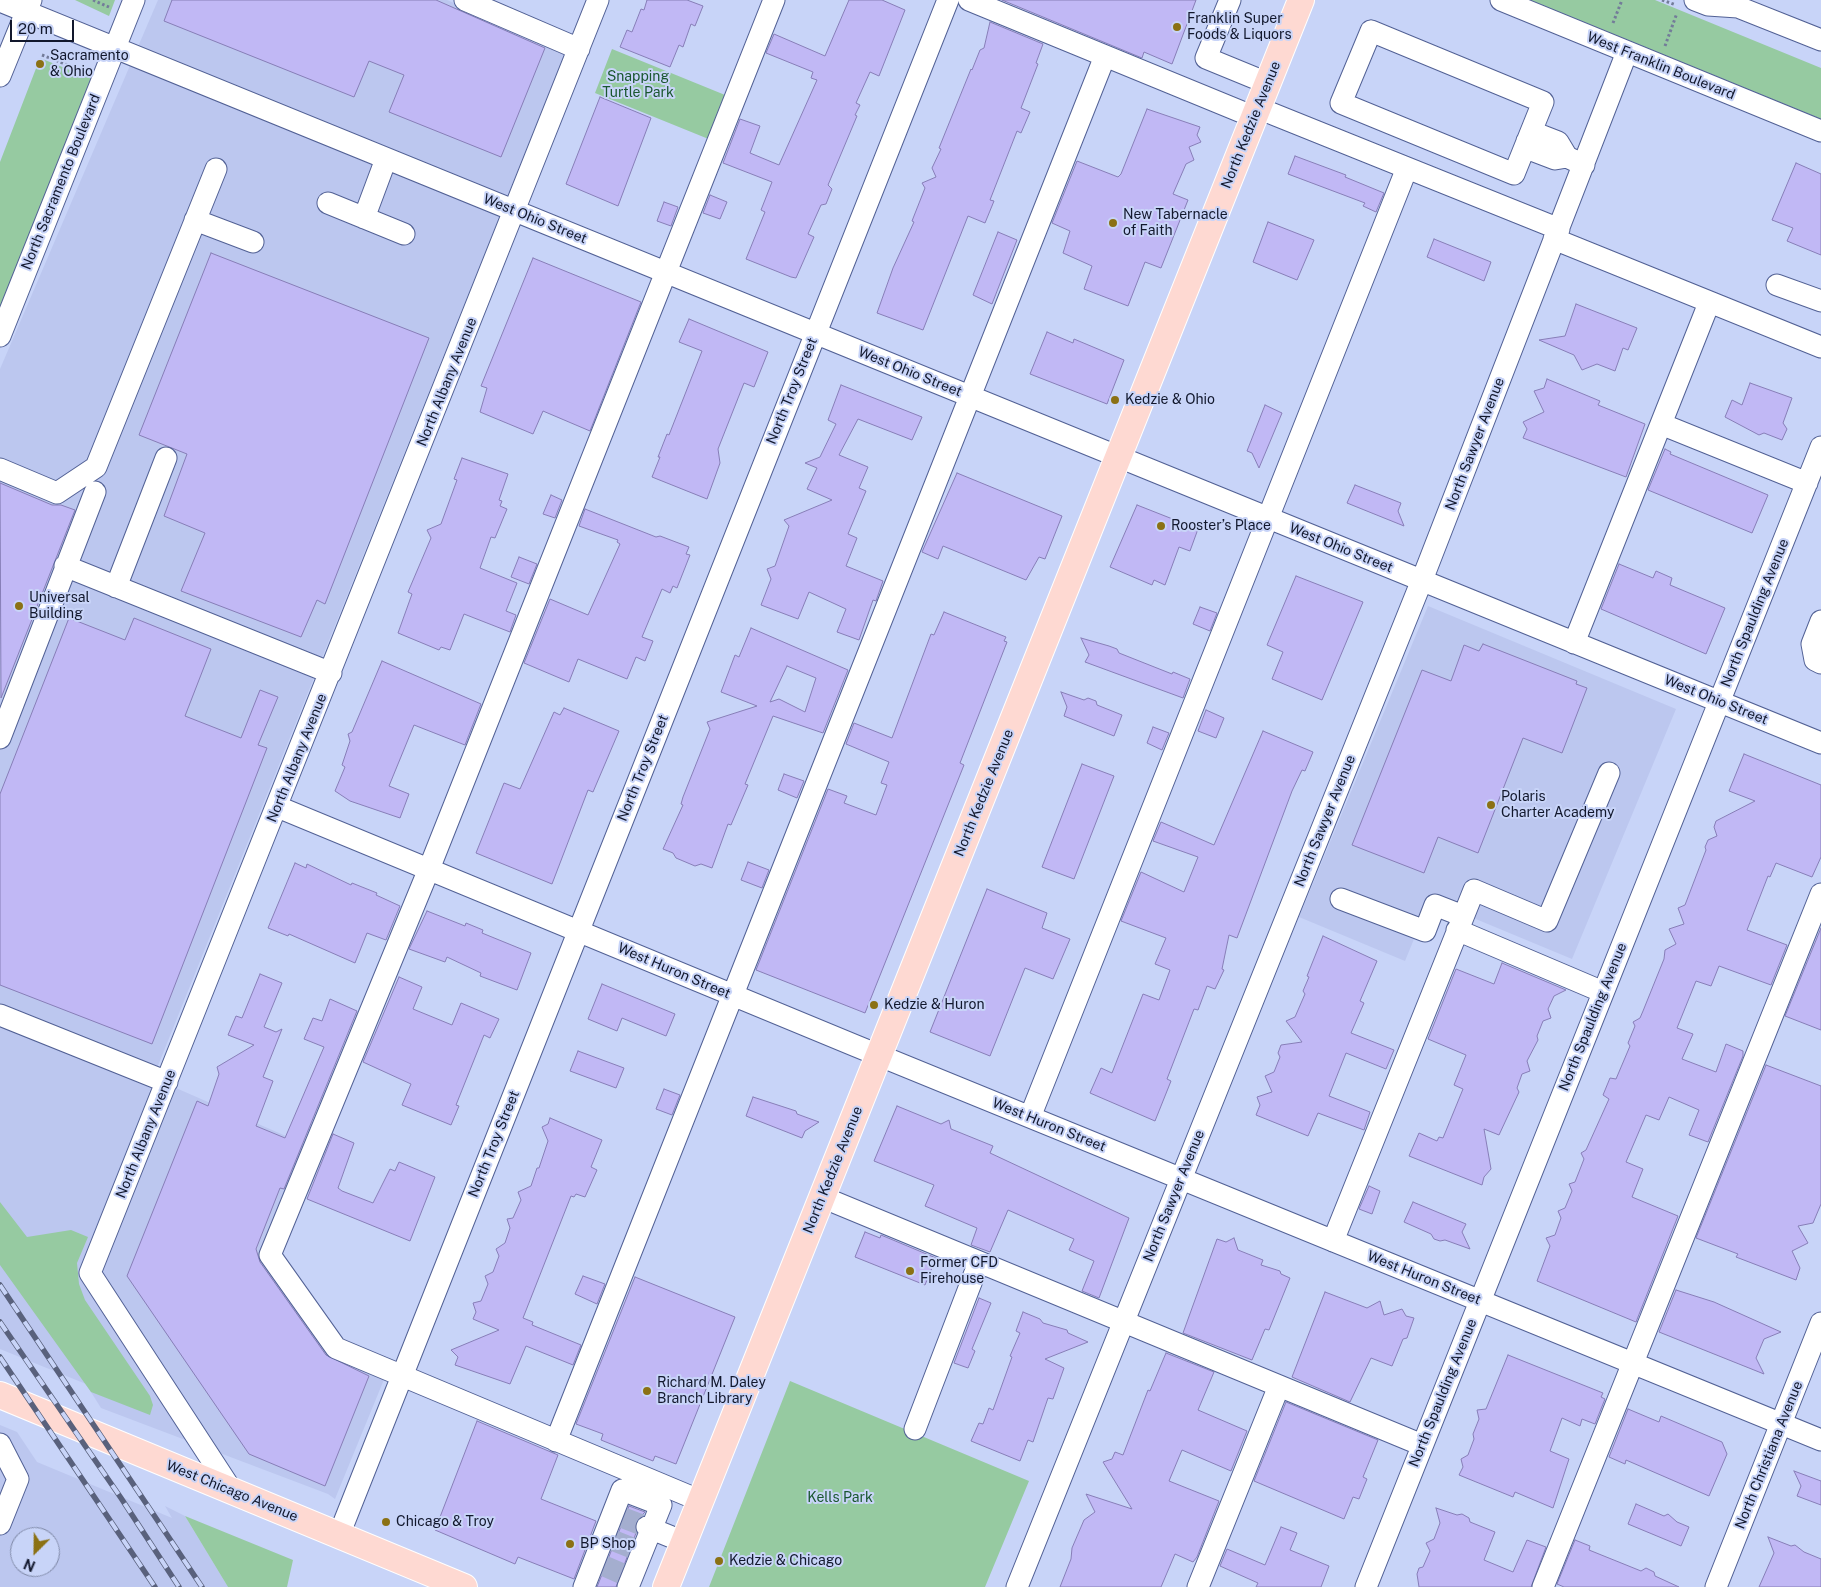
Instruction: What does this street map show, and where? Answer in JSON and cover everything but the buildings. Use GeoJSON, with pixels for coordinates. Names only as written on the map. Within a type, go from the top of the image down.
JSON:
{"type":"FeatureCollection","features":[{"type":"Feature","properties":{"kind":"main road","name":"North Kedzie Avenue"},"geometry":{"type":"LineString","coordinates":[[666,1587],[1301,0]]}},
{"type":"Feature","properties":{"kind":"main road","name":"West Chicago Avenue"},"geometry":{"type":"LineString","coordinates":[[0,1396],[464,1587]]}},
{"type":"Feature","properties":{"kind":"street","name":"North Sacramento Boulevard"},"geometry":{"type":"LineString","coordinates":[[0,336],[134,0]]}},
{"type":"Feature","properties":{"kind":"street"},"geometry":{"type":"LineString","coordinates":[[465,0],[579,49]]}},
{"type":"Feature","properties":{"kind":"street","name":"North Albany Avenue"},"geometry":{"type":"LineString","coordinates":[[232,1491],[90,1273],[278,807],[598,0]]}},
{"type":"Feature","properties":{"kind":"street"},"geometry":{"type":"LineString","coordinates":[[701,1501],[336,1348],[270,1255],[429,869],[774,0]]}},
{"type":"Feature","properties":{"kind":"street","name":"North Troy Street"},"geometry":{"type":"LineString","coordinates":[[339,1536],[948,0]]}},
{"type":"Feature","properties":{"kind":"street"},"geometry":{"type":"LineString","coordinates":[[968,0],[1104,56],[1407,168],[1709,303],[1821,347]]}},
{"type":"Feature","properties":{"kind":"street"},"geometry":{"type":"LineString","coordinates":[[1230,0],[1206,58],[1268,83]]}},
{"type":"Feature","properties":{"kind":"street","name":"West Franklin Boulevard"},"geometry":{"type":"LineString","coordinates":[[1501,0],[1821,131]]}},
{"type":"Feature","properties":{"kind":"street"},"geometry":{"type":"LineString","coordinates":[[1694,0],[1708,5],[1734,4],[1821,40]]}},
{"type":"Feature","properties":{"kind":"street","name":"West Ohio Street"},"geometry":{"type":"LineString","coordinates":[[0,2],[28,6],[114,48],[1821,743]]}},
{"type":"Feature","properties":{"kind":"street"},"geometry":{"type":"LineString","coordinates":[[0,76],[28,6]]}},
{"type":"Feature","properties":{"kind":"street"},"geometry":{"type":"LineString","coordinates":[[1527,142],[1544,102],[1371,31],[1341,103],[1514,174],[1527,142],[1540,135],[1558,142],[1575,161]]}},
{"type":"Feature","properties":{"kind":"street","name":"North Sawyer Avenue"},"geometry":{"type":"LineString","coordinates":[[1017,1587],[1422,580],[1556,234],[1575,161],[1627,52]]}},
{"type":"Feature","properties":{"kind":"street"},"geometry":{"type":"LineString","coordinates":[[556,1441],[731,994],[1104,56]]}},
{"type":"Feature","properties":{"kind":"street"},"geometry":{"type":"LineString","coordinates":[[364,218],[386,159]]}},
{"type":"Feature","properties":{"kind":"street"},"geometry":{"type":"LineString","coordinates":[[1030,1117],[1407,168]]}},
{"type":"Feature","properties":{"kind":"street"},"geometry":{"type":"LineString","coordinates":[[0,469],[57,493],[96,467],[216,169]]}},
{"type":"Feature","properties":{"kind":"street"},"geometry":{"type":"LineString","coordinates":[[328,203],[404,234]]}},
{"type":"Feature","properties":{"kind":"street"},"geometry":{"type":"LineString","coordinates":[[195,220],[253,242]]}},
{"type":"Feature","properties":{"kind":"street"},"geometry":{"type":"LineString","coordinates":[[1777,284],[1821,301]]}},
{"type":"Feature","properties":{"kind":"street"},"geometry":{"type":"LineString","coordinates":[[1574,642],[1709,303]]}},
{"type":"Feature","properties":{"kind":"street"},"geometry":{"type":"LineString","coordinates":[[1660,424],[1807,483]]}},
{"type":"Feature","properties":{"kind":"street","name":"North Spaulding Avenue"},"geometry":{"type":"LineString","coordinates":[[1366,1587],[1821,447]]}},
{"type":"Feature","properties":{"kind":"street"},"geometry":{"type":"LineString","coordinates":[[116,586],[166,458]]}},
{"type":"Feature","properties":{"kind":"street"},"geometry":{"type":"LineString","coordinates":[[0,738],[94,492]]}},
{"type":"Feature","properties":{"kind":"street"},"geometry":{"type":"LineString","coordinates":[[66,566],[331,673]]}},
{"type":"Feature","properties":{"kind":"street"},"geometry":{"type":"LineString","coordinates":[[1821,621],[1812,644],[1815,660],[1821,663]]}},
{"type":"Feature","properties":{"kind":"street"},"geometry":{"type":"LineString","coordinates":[[1333,1241],[1474,890],[1547,921],[1609,773]]}},
{"type":"Feature","properties":{"kind":"street","name":"West Huron Street"},"geometry":{"type":"LineString","coordinates":[[278,807],[879,1056],[1821,1440]]}},
{"type":"Feature","properties":{"kind":"street"},"geometry":{"type":"LineString","coordinates":[[1543,1587],[1821,894]]}},
{"type":"Feature","properties":{"kind":"street"},"geometry":{"type":"LineString","coordinates":[[1341,899],[1425,931],[1434,905],[1460,923],[1603,992]]}},
{"type":"Feature","properties":{"kind":"street"},"geometry":{"type":"LineString","coordinates":[[0,1015],[167,1082]]}},
{"type":"Feature","properties":{"kind":"street"},"geometry":{"type":"LineString","coordinates":[[822,1197],[1422,1445]]}},
{"type":"Feature","properties":{"kind":"street"},"geometry":{"type":"LineString","coordinates":[[915,1429],[979,1262]]}},
{"type":"Feature","properties":{"kind":"street","name":"North Christiana Avenue"},"geometry":{"type":"LineString","coordinates":[[1716,1587],[1821,1323]]}},
{"type":"Feature","properties":{"kind":"street"},"geometry":{"type":"LineString","coordinates":[[1198,1587],[1279,1386]]}},
{"type":"Feature","properties":{"kind":"street"},"geometry":{"type":"LineString","coordinates":[[0,1444],[18,1479],[0,1524]]}},
{"type":"Feature","properties":{"kind":"street"},"geometry":{"type":"LineString","coordinates":[[584,1587],[598,1564],[608,1539],[617,1515],[622,1490],[661,1505],[649,1528],[629,1580]]}},
{"type":"Feature","properties":{"kind":"street"},"geometry":{"type":"LineString","coordinates":[[649,1528],[684,1542]]}},
{"type":"Feature","properties":{"kind":"path"},"geometry":{"type":"LineString","coordinates":[[93,0],[110,7]]}},
{"type":"Feature","properties":{"kind":"path"},"geometry":{"type":"LineString","coordinates":[[1609,31],[1622,0]]}},
{"type":"Feature","properties":{"kind":"path"},"geometry":{"type":"LineString","coordinates":[[1662,51],[1677,13]]}},
{"type":"Feature","properties":{"kind":"path"},"geometry":{"type":"LineString","coordinates":[[42,55],[84,72]]}},
{"type":"Feature","properties":{"kind":"shaded area"},"geometry":{"type":"Polygon","coordinates":[[[158,0],[447,0],[566,51],[153,1078],[311,1147],[268,1252],[332,1351],[385,1377],[335,1499],[328,1494],[101,1408],[86,1384],[0,1349],[0,369],[158,0]]]}},
{"type":"Feature","properties":{"kind":"shaded area","name":"Polaris Charter Academy"},"geometry":{"type":"Polygon","coordinates":[[[1428,606],[1676,709],[1572,959],[1430,900],[1405,961],[1299,917],[1428,606]]]}},
{"type":"Feature","properties":{"kind":"shaded area"},"geometry":{"type":"Polygon","coordinates":[[[0,1425],[17,1432],[37,1462],[172,1518],[165,1506],[185,1516],[228,1587],[0,1587],[0,1425]]]}},
{"type":"Feature","properties":{"kind":"green space"},"geometry":{"type":"Polygon","coordinates":[[[75,0],[115,0],[109,16],[75,0]]]}},
{"type":"Feature","properties":{"kind":"green space"},"geometry":{"type":"Polygon","coordinates":[[[1530,0],[1655,0],[1821,68],[1821,119],[1530,0]]]}},
{"type":"Feature","properties":{"kind":"green space","name":"Snapping Turtle Park"},"geometry":{"type":"Polygon","coordinates":[[[612,49],[730,97],[711,140],[595,93],[612,49]]]}},
{"type":"Feature","properties":{"kind":"green space"},"geometry":{"type":"Polygon","coordinates":[[[40,58],[92,79],[0,309],[0,162],[40,58]]]}},
{"type":"Feature","properties":{"kind":"green space"},"geometry":{"type":"Polygon","coordinates":[[[0,1202],[27,1237],[71,1230],[88,1237],[77,1263],[79,1284],[85,1300],[150,1396],[153,1405],[150,1415],[91,1392],[0,1265],[0,1202]]]}},
{"type":"Feature","properties":{"kind":"green space","name":"Kells Park"},"geometry":{"type":"Polygon","coordinates":[[[790,1381],[1029,1481],[985,1587],[709,1587],[790,1381]]]}},
{"type":"Feature","properties":{"kind":"green space"},"geometry":{"type":"Polygon","coordinates":[[[185,1516],[293,1560],[287,1587],[228,1587],[185,1516]]]}},
{"type":"Feature","properties":{"kind":"tunnel"},"geometry":{"type":"LineString","coordinates":[[621,1517],[647,1527]]}},
{"type":"Feature","properties":{"kind":"tunnel"},"geometry":{"type":"LineString","coordinates":[[612,1540],[637,1550]]}},
{"type":"Feature","properties":{"kind":"tunnel"},"geometry":{"type":"LineString","coordinates":[[602,1565],[627,1576]]}},
{"type":"Feature","properties":{"kind":"railway"},"geometry":{"type":"LineString","coordinates":[[0,1285],[202,1587]]}},
{"type":"Feature","properties":{"kind":"railway"},"geometry":{"type":"LineString","coordinates":[[0,1322],[121,1498],[179,1587]]}},
{"type":"Feature","properties":{"kind":"railway"},"geometry":{"type":"LineString","coordinates":[[0,1357],[155,1587]]}},
{"type":"Feature","properties":{"kind":"place","name":"Franklin Super Foods & Liquors"},"geometry":{"type":"Point","coordinates":[1177,27]}},
{"type":"Feature","properties":{"kind":"place","name":"Sacramento & Ohio"},"geometry":{"type":"Point","coordinates":[40,64]}},
{"type":"Feature","properties":{"kind":"place","name":"New Tabernacle of Faith"},"geometry":{"type":"Point","coordinates":[1113,223]}},
{"type":"Feature","properties":{"kind":"place","name":"Kedzie & Ohio"},"geometry":{"type":"Point","coordinates":[1115,400]}},
{"type":"Feature","properties":{"kind":"place","name":"Rooster’s Place"},"geometry":{"type":"Point","coordinates":[1161,526]}},
{"type":"Feature","properties":{"kind":"place","name":"Universal Building"},"geometry":{"type":"Point","coordinates":[19,606]}},
{"type":"Feature","properties":{"kind":"place","name":"Polaris Charter Academy"},"geometry":{"type":"Point","coordinates":[1491,805]}},
{"type":"Feature","properties":{"kind":"place","name":"Kedzie & Huron"},"geometry":{"type":"Point","coordinates":[874,1005]}},
{"type":"Feature","properties":{"kind":"place","name":"Former CFD Firehouse"},"geometry":{"type":"Point","coordinates":[910,1271]}},
{"type":"Feature","properties":{"kind":"place","name":"Richard M. Daley Branch Library"},"geometry":{"type":"Point","coordinates":[647,1391]}},
{"type":"Feature","properties":{"kind":"place","name":"Chicago & Troy"},"geometry":{"type":"Point","coordinates":[386,1522]}},
{"type":"Feature","properties":{"kind":"place","name":"BP Shop"},"geometry":{"type":"Point","coordinates":[570,1544]}},
{"type":"Feature","properties":{"kind":"place","name":"Kedzie & Chicago"},"geometry":{"type":"Point","coordinates":[719,1561]}}]}
